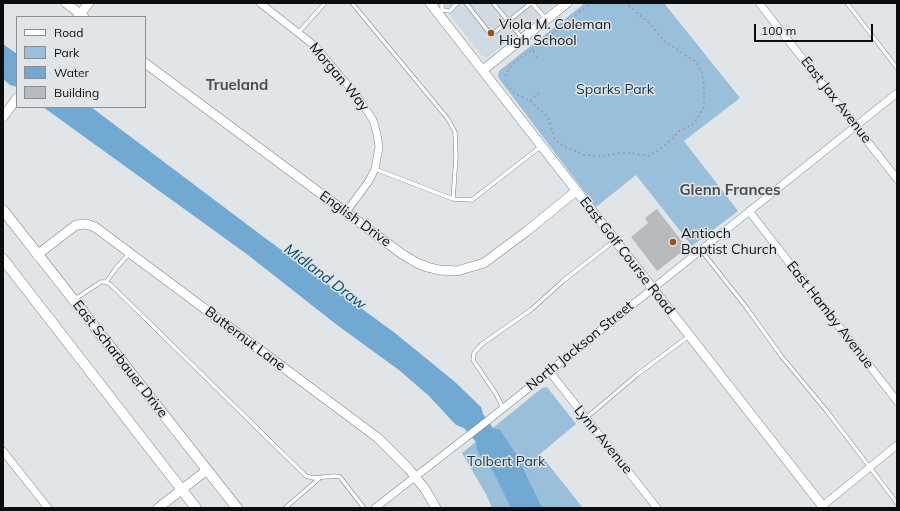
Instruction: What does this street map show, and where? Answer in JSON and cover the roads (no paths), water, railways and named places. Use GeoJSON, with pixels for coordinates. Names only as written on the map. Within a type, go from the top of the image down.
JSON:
{"type":"FeatureCollection","features":[{"type":"Feature","properties":{"kind":"main road","name":"East Scharbauer Drive"},"geometry":{"type":"LineString","coordinates":[[3,210],[237,508]]}},
{"type":"Feature","properties":{"kind":"main road"},"geometry":{"type":"LineString","coordinates":[[3,259],[196,508]]}},
{"type":"Feature","properties":{"kind":"street"},"geometry":{"type":"LineString","coordinates":[[66,3],[81,16],[89,3]]}},
{"type":"Feature","properties":{"kind":"street","name":"Morgan Way"},"geometry":{"type":"LineString","coordinates":[[260,3],[299,32],[320,52],[369,112],[376,128],[379,147],[370,181],[346,212]]}},
{"type":"Feature","properties":{"kind":"street","name":"East Golf Course Road"},"geometry":{"type":"LineString","coordinates":[[430,3],[441,12],[541,146],[822,507]]}},
{"type":"Feature","properties":{"kind":"street"},"geometry":{"type":"LineString","coordinates":[[483,70],[567,3]]}},
{"type":"Feature","properties":{"kind":"street","name":"East Jax Avenue"},"geometry":{"type":"LineString","coordinates":[[760,3],[897,179]]}},
{"type":"Feature","properties":{"kind":"street","name":"English Drive"},"geometry":{"type":"LineString","coordinates":[[146,64],[398,251],[418,263],[436,270],[457,271],[478,266],[489,260],[576,191]]}},
{"type":"Feature","properties":{"kind":"street","name":"North Jackson Street"},"geometry":{"type":"LineString","coordinates":[[375,508],[491,418],[897,93]]}},
{"type":"Feature","properties":{"kind":"street"},"geometry":{"type":"LineString","coordinates":[[3,117],[16,99]]}},
{"type":"Feature","properties":{"kind":"street","name":"East Hamby Avenue"},"geometry":{"type":"LineString","coordinates":[[749,211],[897,400]]}},
{"type":"Feature","properties":{"kind":"street","name":"Butternut Lane"},"geometry":{"type":"LineString","coordinates":[[37,255],[76,225],[86,224],[95,226],[378,438],[398,456],[415,476],[436,508]]}},
{"type":"Feature","properties":{"kind":"street","name":"Lynn Avenue"},"geometry":{"type":"LineString","coordinates":[[549,371],[657,508]]}},
{"type":"Feature","properties":{"kind":"street"},"geometry":{"type":"LineString","coordinates":[[822,507],[897,445]]}},
{"type":"Feature","properties":{"kind":"street"},"geometry":{"type":"LineString","coordinates":[[3,451],[48,508]]}},
{"type":"Feature","properties":{"kind":"street"},"geometry":{"type":"LineString","coordinates":[[158,508],[207,470]]}},
{"type":"Feature","properties":{"kind":"lane"},"geometry":{"type":"LineString","coordinates":[[299,32],[325,3]]}},
{"type":"Feature","properties":{"kind":"lane"},"geometry":{"type":"LineString","coordinates":[[352,3],[448,119],[455,132],[456,156],[454,199]]}},
{"type":"Feature","properties":{"kind":"lane"},"geometry":{"type":"LineString","coordinates":[[442,3],[441,12],[450,11],[457,3]]}},
{"type":"Feature","properties":{"kind":"lane"},"geometry":{"type":"LineString","coordinates":[[466,3],[491,35],[532,3],[546,20]]}},
{"type":"Feature","properties":{"kind":"lane"},"geometry":{"type":"LineString","coordinates":[[493,3],[523,39]]}},
{"type":"Feature","properties":{"kind":"lane"},"geometry":{"type":"LineString","coordinates":[[847,3],[897,68]]}},
{"type":"Feature","properties":{"kind":"lane"},"geometry":{"type":"LineString","coordinates":[[374,169],[454,199],[472,200],[541,146]]}},
{"type":"Feature","properties":{"kind":"lane"},"geometry":{"type":"LineString","coordinates":[[503,408],[496,394],[473,360],[474,353],[482,344],[532,309],[563,281],[615,240]]}},
{"type":"Feature","properties":{"kind":"lane"},"geometry":{"type":"LineString","coordinates":[[701,250],[746,307],[782,357],[826,410],[897,503]]}},
{"type":"Feature","properties":{"kind":"lane"},"geometry":{"type":"LineString","coordinates":[[106,282],[130,253]]}},
{"type":"Feature","properties":{"kind":"lane"},"geometry":{"type":"LineString","coordinates":[[73,300],[96,284],[106,282],[306,476],[313,478],[335,476],[340,478],[364,508]]}},
{"type":"Feature","properties":{"kind":"lane"},"geometry":{"type":"LineString","coordinates":[[586,418],[638,374],[690,336]]}},
{"type":"Feature","properties":{"kind":"lane"},"geometry":{"type":"LineString","coordinates":[[285,508],[321,477]]}},
{"type":"Feature","properties":{"kind":"water"},"geometry":{"type":"Polygon","coordinates":[[[3,44],[16,53],[16,87],[10,85],[3,79],[3,44]]]}},
{"type":"Feature","properties":{"kind":"water"},"geometry":{"type":"Polygon","coordinates":[[[44,108],[92,108],[265,238],[395,333],[455,382],[481,407],[483,414],[493,428],[500,430],[516,454],[542,508],[511,508],[493,471],[477,451],[476,442],[464,428],[456,425],[429,396],[399,370],[337,325],[248,255],[44,108]]]}},
{"type":"Feature","properties":{"kind":"place","name":"Viola M. Coleman High School"},"geometry":{"type":"Point","coordinates":[491,33]}},
{"type":"Feature","properties":{"kind":"place","name":"Antioch Baptist Church"},"geometry":{"type":"Point","coordinates":[673,242]}},
{"type":"Feature","properties":{"kind":"district","name":"Trueland"},"geometry":{"type":"Point","coordinates":[237,85]}},
{"type":"Feature","properties":{"kind":"district","name":"Glenn Frances"},"geometry":{"type":"Point","coordinates":[730,190]}},
{"type":"Feature","properties":{"kind":"park label","name":"Sparks Park"},"geometry":{"type":"Point","coordinates":[615,90]}},
{"type":"Feature","properties":{"kind":"park label","name":"Tolbert Park"},"geometry":{"type":"Point","coordinates":[506,462]}},
{"type":"Feature","properties":{"kind":"water label","name":"Midland Draw"},"geometry":{"type":"Point","coordinates":[325,277]}}]}
